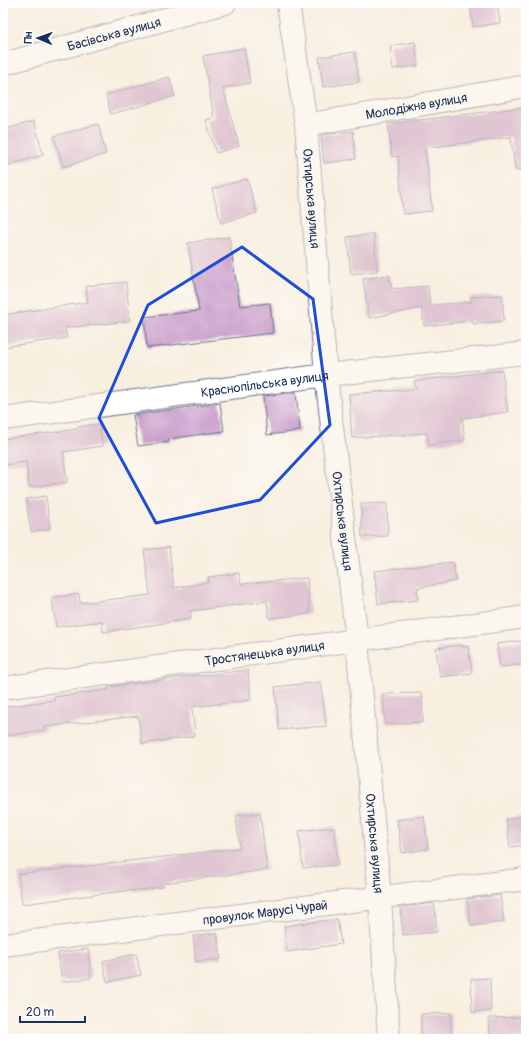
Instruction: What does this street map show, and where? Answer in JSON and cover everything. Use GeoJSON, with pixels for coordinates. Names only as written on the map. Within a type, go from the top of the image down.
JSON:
{"type":"FeatureCollection","features":[{"type":"Feature","properties":{"kind":"street","name":"Басівська вулиця"},"geometry":{"type":"LineString","coordinates":[[3,64],[225,3]]}},
{"type":"Feature","properties":{"kind":"street","name":"Охтирська вулиця"},"geometry":{"type":"LineString","coordinates":[[288,3],[306,125],[326,375],[357,641],[380,898],[389,1039]]}},
{"type":"Feature","properties":{"kind":"street","name":"Молодіжна вулиця"},"geometry":{"type":"LineString","coordinates":[[306,125],[526,86]]}},
{"type":"Feature","properties":{"kind":"street","name":"Краснопільська вулиця"},"geometry":{"type":"LineString","coordinates":[[3,418],[326,375],[526,353]]}},
{"type":"Feature","properties":{"kind":"street","name":"Тростянецька вулиця"},"geometry":{"type":"LineString","coordinates":[[3,688],[526,617]]}},
{"type":"Feature","properties":{"kind":"street","name":"провулок Марусі Чурай"},"geometry":{"type":"LineString","coordinates":[[3,945],[526,879]]}},
{"type":"Feature","properties":{"kind":"highlighted area"},"geometry":{"type":"Polygon","coordinates":[[[242,247],[313,299],[330,425],[260,500],[156,523],[99,418],[148,305],[242,247]]]}},
{"type":"Feature","properties":{"kind":"building"},"geometry":{"type":"Polygon","coordinates":[[[497,3],[500,23],[473,27],[470,4],[497,3]]]}},
{"type":"Feature","properties":{"kind":"building"},"geometry":{"type":"Polygon","coordinates":[[[415,42],[418,66],[393,69],[390,46],[415,42]]]}},
{"type":"Feature","properties":{"kind":"building"},"geometry":{"type":"Polygon","coordinates":[[[244,48],[250,83],[223,88],[239,146],[216,153],[206,120],[214,118],[203,56],[244,48]]]}},
{"type":"Feature","properties":{"kind":"building"},"geometry":{"type":"Polygon","coordinates":[[[355,52],[359,82],[323,87],[319,57],[355,52]]]}},
{"type":"Feature","properties":{"kind":"building"},"geometry":{"type":"Polygon","coordinates":[[[169,77],[175,96],[111,114],[106,95],[169,77]]]}},
{"type":"Feature","properties":{"kind":"building"},"geometry":{"type":"Polygon","coordinates":[[[526,107],[526,169],[515,170],[511,137],[425,148],[432,211],[403,214],[398,156],[392,157],[388,124],[526,107]]]}},
{"type":"Feature","properties":{"kind":"building"},"geometry":{"type":"Polygon","coordinates":[[[34,121],[43,155],[3,167],[3,130],[34,121]]]}},
{"type":"Feature","properties":{"kind":"building"},"geometry":{"type":"Polygon","coordinates":[[[98,124],[106,154],[63,167],[54,136],[98,124]]]}},
{"type":"Feature","properties":{"kind":"building"},"geometry":{"type":"Polygon","coordinates":[[[353,131],[356,159],[324,163],[321,135],[353,131]]]}},
{"type":"Feature","properties":{"kind":"building"},"geometry":{"type":"Polygon","coordinates":[[[247,179],[257,213],[221,223],[212,189],[247,179]]]}},
{"type":"Feature","properties":{"kind":"building"},"geometry":{"type":"Polygon","coordinates":[[[374,234],[377,271],[351,274],[347,237],[374,234]]]}},
{"type":"Feature","properties":{"kind":"building"},"geometry":{"type":"Polygon","coordinates":[[[229,237],[240,306],[270,303],[273,333],[147,348],[144,317],[199,311],[188,243],[229,237]]]}},
{"type":"Feature","properties":{"kind":"building"},"geometry":{"type":"Polygon","coordinates":[[[389,275],[392,289],[428,286],[430,305],[471,302],[470,297],[502,295],[504,321],[473,324],[472,321],[424,326],[422,308],[369,318],[363,279],[389,275]]]}},
{"type":"Feature","properties":{"kind":"building"},"geometry":{"type":"Polygon","coordinates":[[[126,282],[130,321],[65,328],[67,338],[3,347],[3,315],[88,302],[86,286],[126,282]]]}},
{"type":"Feature","properties":{"kind":"building"},"geometry":{"type":"Polygon","coordinates":[[[502,370],[508,412],[462,418],[465,440],[429,445],[427,433],[352,438],[349,394],[416,389],[414,381],[502,370]]]}},
{"type":"Feature","properties":{"kind":"building"},"geometry":{"type":"Polygon","coordinates":[[[296,392],[300,431],[267,435],[263,396],[296,392]]]}},
{"type":"Feature","properties":{"kind":"building"},"geometry":{"type":"Polygon","coordinates":[[[220,403],[224,431],[168,439],[169,442],[138,446],[133,415],[220,403]]]}},
{"type":"Feature","properties":{"kind":"building"},"geometry":{"type":"Polygon","coordinates":[[[99,424],[103,446],[63,452],[67,482],[29,487],[26,462],[3,465],[3,439],[77,429],[77,427],[99,424]]]}},
{"type":"Feature","properties":{"kind":"building"},"geometry":{"type":"Polygon","coordinates":[[[46,496],[50,529],[31,532],[26,499],[46,496]]]}},
{"type":"Feature","properties":{"kind":"building"},"geometry":{"type":"Polygon","coordinates":[[[387,503],[388,536],[362,537],[361,504],[387,503]]]}},
{"type":"Feature","properties":{"kind":"building"},"geometry":{"type":"Polygon","coordinates":[[[169,547],[174,588],[209,582],[208,577],[239,573],[241,584],[307,578],[310,614],[269,618],[267,601],[190,611],[191,619],[103,632],[102,621],[56,627],[52,598],[79,594],[80,603],[150,595],[144,550],[169,547]]]}},
{"type":"Feature","properties":{"kind":"building"},"geometry":{"type":"Polygon","coordinates":[[[453,562],[456,581],[417,588],[418,600],[378,604],[374,571],[453,562]]]}},
{"type":"Feature","properties":{"kind":"building"},"geometry":{"type":"Polygon","coordinates":[[[526,640],[526,664],[500,667],[497,644],[526,640]]]}},
{"type":"Feature","properties":{"kind":"building"},"geometry":{"type":"Polygon","coordinates":[[[462,645],[462,647],[468,646],[472,673],[440,677],[436,648],[462,645]]]}},
{"type":"Feature","properties":{"kind":"building"},"geometry":{"type":"Polygon","coordinates":[[[248,670],[251,700],[192,707],[195,736],[142,744],[138,716],[44,727],[45,730],[3,736],[3,707],[55,700],[54,697],[108,690],[108,687],[248,670]]]}},
{"type":"Feature","properties":{"kind":"building"},"geometry":{"type":"Polygon","coordinates":[[[321,682],[326,726],[279,730],[275,687],[321,682]]]}},
{"type":"Feature","properties":{"kind":"building"},"geometry":{"type":"Polygon","coordinates":[[[422,693],[423,722],[385,724],[383,694],[422,693]]]}},
{"type":"Feature","properties":{"kind":"building"},"geometry":{"type":"Polygon","coordinates":[[[260,813],[267,870],[163,883],[163,887],[22,904],[18,874],[240,848],[236,816],[260,813]]]}},
{"type":"Feature","properties":{"kind":"building"},"geometry":{"type":"Polygon","coordinates":[[[424,816],[428,849],[402,853],[397,820],[424,816]]]}},
{"type":"Feature","properties":{"kind":"building"},"geometry":{"type":"Polygon","coordinates":[[[526,816],[526,845],[510,847],[506,819],[526,816]]]}},
{"type":"Feature","properties":{"kind":"building"},"geometry":{"type":"Polygon","coordinates":[[[334,827],[338,865],[303,868],[299,831],[334,827]]]}},
{"type":"Feature","properties":{"kind":"building"},"geometry":{"type":"Polygon","coordinates":[[[500,895],[504,922],[471,926],[467,899],[500,895]]]}},
{"type":"Feature","properties":{"kind":"building"},"geometry":{"type":"Polygon","coordinates":[[[434,903],[437,932],[403,935],[400,907],[434,903]]]}},
{"type":"Feature","properties":{"kind":"building"},"geometry":{"type":"Polygon","coordinates":[[[337,919],[341,944],[287,952],[284,926],[337,919]]]}},
{"type":"Feature","properties":{"kind":"building"},"geometry":{"type":"Polygon","coordinates":[[[217,933],[221,959],[196,962],[193,936],[217,933]]]}},
{"type":"Feature","properties":{"kind":"building"},"geometry":{"type":"Polygon","coordinates":[[[88,949],[91,978],[62,982],[58,953],[88,949]]]}},
{"type":"Feature","properties":{"kind":"building"},"geometry":{"type":"Polygon","coordinates":[[[136,954],[141,975],[107,982],[103,961],[136,954]]]}},
{"type":"Feature","properties":{"kind":"building"},"geometry":{"type":"Polygon","coordinates":[[[490,978],[491,1011],[472,1012],[471,979],[490,978]]]}},
{"type":"Feature","properties":{"kind":"building"},"geometry":{"type":"Polygon","coordinates":[[[451,1013],[451,1039],[421,1039],[421,1014],[451,1013]]]}},
{"type":"Feature","properties":{"kind":"building"},"geometry":{"type":"Polygon","coordinates":[[[524,1017],[525,1039],[490,1039],[489,1018],[524,1017]]]}}]}
